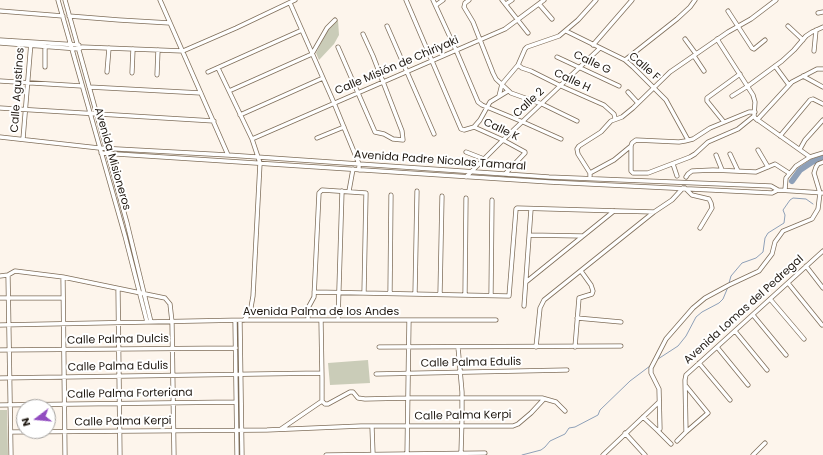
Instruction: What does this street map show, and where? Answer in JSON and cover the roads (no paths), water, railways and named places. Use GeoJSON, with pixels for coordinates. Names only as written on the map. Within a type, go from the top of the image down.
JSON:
{"type":"FeatureCollection","features":[{"type":"Feature","properties":{"kind":"street","name":"Avenida Misioneros"},"geometry":{"type":"LineString","coordinates":[[58,0],[149,322]]}},
{"type":"Feature","properties":{"kind":"street","name":"Avenida Misioneros"},"geometry":{"type":"LineString","coordinates":[[65,0],[80,47],[89,87],[145,294],[149,322]]}},
{"type":"Feature","properties":{"kind":"street"},"geometry":{"type":"LineString","coordinates":[[160,0],[228,155]]}},
{"type":"Feature","properties":{"kind":"street"},"geometry":{"type":"LineString","coordinates":[[0,43],[183,51],[295,0]]}},
{"type":"Feature","properties":{"kind":"street"},"geometry":{"type":"LineString","coordinates":[[407,0],[410,12],[432,60]]}},
{"type":"Feature","properties":{"kind":"street"},"geometry":{"type":"LineString","coordinates":[[433,0],[478,102],[560,139]]}},
{"type":"Feature","properties":{"kind":"street"},"geometry":{"type":"LineString","coordinates":[[436,5],[443,0]]}},
{"type":"Feature","properties":{"kind":"street"},"geometry":{"type":"LineString","coordinates":[[469,0],[464,5],[474,22],[492,73],[508,90],[577,120]]}},
{"type":"Feature","properties":{"kind":"street"},"geometry":{"type":"LineString","coordinates":[[502,0],[528,33]]}},
{"type":"Feature","properties":{"kind":"street"},"geometry":{"type":"LineString","coordinates":[[506,4],[512,0]]}},
{"type":"Feature","properties":{"kind":"street","name":"Calle Misión de Chiriyaki"},"geometry":{"type":"LineString","coordinates":[[252,139],[334,102],[505,29],[544,0]]}},
{"type":"Feature","properties":{"kind":"street"},"geometry":{"type":"LineString","coordinates":[[499,96],[502,84],[518,64],[527,47],[546,42],[559,36],[578,20],[596,0]]}},
{"type":"Feature","properties":{"kind":"street"},"geometry":{"type":"LineString","coordinates":[[593,45],[632,0]]}},
{"type":"Feature","properties":{"kind":"street"},"geometry":{"type":"LineString","coordinates":[[625,60],[677,19],[695,0]]}},
{"type":"Feature","properties":{"kind":"street"},"geometry":{"type":"LineString","coordinates":[[590,179],[590,173],[578,154],[577,150],[579,146],[601,132],[615,118],[622,116],[638,103],[670,72],[717,39],[751,19],[776,0]]}},
{"type":"Feature","properties":{"kind":"street"},"geometry":{"type":"LineString","coordinates":[[290,3],[334,102],[359,164],[359,170]]}},
{"type":"Feature","properties":{"kind":"street"},"geometry":{"type":"LineString","coordinates":[[539,4],[552,20]]}},
{"type":"Feature","properties":{"kind":"street"},"geometry":{"type":"LineString","coordinates":[[0,11],[63,16]]}},
{"type":"Feature","properties":{"kind":"street"},"geometry":{"type":"LineString","coordinates":[[728,11],[753,49],[765,40]]}},
{"type":"Feature","properties":{"kind":"street"},"geometry":{"type":"LineString","coordinates":[[818,12],[823,12]]}},
{"type":"Feature","properties":{"kind":"street"},"geometry":{"type":"LineString","coordinates":[[69,16],[170,23]]}},
{"type":"Feature","properties":{"kind":"street"},"geometry":{"type":"LineString","coordinates":[[229,91],[312,54],[327,28],[335,20]]}},
{"type":"Feature","properties":{"kind":"street"},"geometry":{"type":"LineString","coordinates":[[387,26],[434,134]]}},
{"type":"Feature","properties":{"kind":"street"},"geometry":{"type":"LineString","coordinates":[[788,26],[803,40]]}},
{"type":"Feature","properties":{"kind":"street"},"geometry":{"type":"LineString","coordinates":[[732,96],[776,66],[794,50],[806,36],[823,27]]}},
{"type":"Feature","properties":{"kind":"street"},"geometry":{"type":"LineString","coordinates":[[208,72],[302,30]]}},
{"type":"Feature","properties":{"kind":"street"},"geometry":{"type":"LineString","coordinates":[[814,51],[816,30]]}},
{"type":"Feature","properties":{"kind":"street","name":"Calle F"},"geometry":{"type":"LineString","coordinates":[[566,31],[625,60],[644,76],[666,100],[688,140]]}},
{"type":"Feature","properties":{"kind":"street"},"geometry":{"type":"LineString","coordinates":[[338,47],[375,132],[403,140],[402,131],[363,34]]}},
{"type":"Feature","properties":{"kind":"street"},"geometry":{"type":"LineString","coordinates":[[685,39],[704,71]]}},
{"type":"Feature","properties":{"kind":"street"},"geometry":{"type":"LineString","coordinates":[[717,39],[748,86],[755,102],[755,116]]}},
{"type":"Feature","properties":{"kind":"street"},"geometry":{"type":"LineString","coordinates":[[0,40],[31,44]]}},
{"type":"Feature","properties":{"kind":"street","name":"Calle Agustinos"},"geometry":{"type":"LineString","coordinates":[[23,139],[31,44]]}},
{"type":"Feature","properties":{"kind":"street"},"geometry":{"type":"LineString","coordinates":[[45,44],[45,67]]}},
{"type":"Feature","properties":{"kind":"street"},"geometry":{"type":"LineString","coordinates":[[107,72],[109,48]]}},
{"type":"Feature","properties":{"kind":"street","name":"Calle 2"},"geometry":{"type":"LineString","coordinates":[[466,177],[503,140],[581,68],[600,48]]}},
{"type":"Feature","properties":{"kind":"street"},"geometry":{"type":"LineString","coordinates":[[132,73],[133,49]]}},
{"type":"Feature","properties":{"kind":"street"},"geometry":{"type":"LineString","coordinates":[[157,75],[158,50]]}},
{"type":"Feature","properties":{"kind":"street","name":"Calle G"},"geometry":{"type":"LineString","coordinates":[[558,56],[619,86]]}},
{"type":"Feature","properties":{"kind":"street","name":"Calle K"},"geometry":{"type":"LineString","coordinates":[[432,60],[462,130],[474,127],[524,151],[525,154],[505,174]]}},
{"type":"Feature","properties":{"kind":"street","name":"Calle H"},"geometry":{"type":"LineString","coordinates":[[518,64],[522,68],[532,71],[604,105],[614,114],[615,118]]}},
{"type":"Feature","properties":{"kind":"street"},"geometry":{"type":"LineString","coordinates":[[776,66],[789,84]]}},
{"type":"Feature","properties":{"kind":"street"},"geometry":{"type":"LineString","coordinates":[[218,68],[252,139],[260,163],[253,296],[250,312],[242,320],[236,402],[237,455]]}},
{"type":"Feature","properties":{"kind":"street"},"geometry":{"type":"LineString","coordinates":[[631,146],[631,171],[633,173],[648,173],[673,164],[695,154],[708,142],[738,129],[755,116],[789,84],[817,69],[823,69]]}},
{"type":"Feature","properties":{"kind":"street"},"geometry":{"type":"LineString","coordinates":[[724,122],[707,102],[707,98],[740,74]]}},
{"type":"Feature","properties":{"kind":"street"},"geometry":{"type":"LineString","coordinates":[[803,76],[823,87]]}},
{"type":"Feature","properties":{"kind":"street"},"geometry":{"type":"LineString","coordinates":[[240,115],[323,78]]}},
{"type":"Feature","properties":{"kind":"street"},"geometry":{"type":"LineString","coordinates":[[0,81],[82,86]]}},
{"type":"Feature","properties":{"kind":"street"},"geometry":{"type":"LineString","coordinates":[[89,87],[201,93]]}},
{"type":"Feature","properties":{"kind":"street"},"geometry":{"type":"LineString","coordinates":[[474,127],[480,120],[490,102],[508,90]]}},
{"type":"Feature","properties":{"kind":"street"},"geometry":{"type":"LineString","coordinates":[[628,92],[638,103]]}},
{"type":"Feature","properties":{"kind":"street"},"geometry":{"type":"LineString","coordinates":[[780,136],[810,100],[813,99],[823,104]]}},
{"type":"Feature","properties":{"kind":"street"},"geometry":{"type":"LineString","coordinates":[[0,108],[214,121]]}},
{"type":"Feature","properties":{"kind":"street"},"geometry":{"type":"LineString","coordinates":[[590,173],[614,160],[636,140],[679,142],[688,140],[724,122],[749,112],[780,136],[800,148],[810,157]]}},
{"type":"Feature","properties":{"kind":"street"},"geometry":{"type":"LineString","coordinates":[[800,148],[805,140],[823,120]]}},
{"type":"Feature","properties":{"kind":"street"},"geometry":{"type":"LineString","coordinates":[[317,138],[344,127]]}},
{"type":"Feature","properties":{"kind":"street","name":"Avenida Padre Nicolas Tamaral"},"geometry":{"type":"LineString","coordinates":[[0,137],[107,149],[228,155],[590,179],[772,186],[778,190]]}},
{"type":"Feature","properties":{"kind":"street"},"geometry":{"type":"LineString","coordinates":[[758,150],[768,167]]}},
{"type":"Feature","properties":{"kind":"street"},"geometry":{"type":"LineString","coordinates":[[466,152],[484,159]]}},
{"type":"Feature","properties":{"kind":"street","name":"Avenida Padre Nicolas Tamaral"},"geometry":{"type":"LineString","coordinates":[[101,153],[466,177],[772,192],[785,190],[821,193]]}},
{"type":"Feature","properties":{"kind":"street"},"geometry":{"type":"LineString","coordinates":[[785,190],[786,178],[796,166],[810,157],[823,153]]}},
{"type":"Feature","properties":{"kind":"street"},"geometry":{"type":"LineString","coordinates":[[730,154],[738,171]]}},
{"type":"Feature","properties":{"kind":"street"},"geometry":{"type":"LineString","coordinates":[[716,155],[722,170]]}},
{"type":"Feature","properties":{"kind":"street"},"geometry":{"type":"LineString","coordinates":[[657,430],[660,429],[659,389],[652,377],[651,368],[666,339],[693,308],[705,298],[759,271],[772,254],[775,242],[783,231],[812,219],[818,209],[821,193],[814,173],[818,164],[823,162]]}},
{"type":"Feature","properties":{"kind":"street"},"geometry":{"type":"LineString","coordinates":[[673,164],[677,176]]}},
{"type":"Feature","properties":{"kind":"street"},"geometry":{"type":"LineString","coordinates":[[686,177],[692,171],[722,170],[756,172],[776,164],[790,173]]}},
{"type":"Feature","properties":{"kind":"street"},"geometry":{"type":"LineString","coordinates":[[349,191],[353,169]]}},
{"type":"Feature","properties":{"kind":"street"},"geometry":{"type":"LineString","coordinates":[[683,183],[684,188],[692,195],[709,199],[711,203],[712,208],[700,228]]}},
{"type":"Feature","properties":{"kind":"street"},"geometry":{"type":"LineString","coordinates":[[536,346],[540,308],[544,300],[654,212],[672,200],[684,188]]}},
{"type":"Feature","properties":{"kind":"street"},"geometry":{"type":"LineString","coordinates":[[308,320],[308,308],[314,297],[319,193],[322,190],[364,192],[366,195],[364,293]]}},
{"type":"Feature","properties":{"kind":"street"},"geometry":{"type":"LineString","coordinates":[[338,320],[342,191]]}},
{"type":"Feature","properties":{"kind":"street"},"geometry":{"type":"LineString","coordinates":[[415,294],[417,191]]}},
{"type":"Feature","properties":{"kind":"street"},"geometry":{"type":"LineString","coordinates":[[390,293],[391,194]]}},
{"type":"Feature","properties":{"kind":"street"},"geometry":{"type":"LineString","coordinates":[[440,294],[442,196]]}},
{"type":"Feature","properties":{"kind":"street"},"geometry":{"type":"LineString","coordinates":[[465,295],[466,198]]}},
{"type":"Feature","properties":{"kind":"street"},"geometry":{"type":"LineString","coordinates":[[491,296],[492,200]]}},
{"type":"Feature","properties":{"kind":"street"},"geometry":{"type":"LineString","coordinates":[[314,292],[509,296],[516,209],[654,212]]}},
{"type":"Feature","properties":{"kind":"street"},"geometry":{"type":"LineString","coordinates":[[524,306],[531,209]]}},
{"type":"Feature","properties":{"kind":"street"},"geometry":{"type":"LineString","coordinates":[[526,282],[614,211]]}},
{"type":"Feature","properties":{"kind":"street"},"geometry":{"type":"LineString","coordinates":[[529,235],[583,236]]}},
{"type":"Feature","properties":{"kind":"street","name":"Avenida Lomas del Pedregal"},"geometry":{"type":"LineString","coordinates":[[686,432],[686,375],[823,251]]}},
{"type":"Feature","properties":{"kind":"street"},"geometry":{"type":"LineString","coordinates":[[806,266],[823,288]]}},
{"type":"Feature","properties":{"kind":"street"},"geometry":{"type":"LineString","coordinates":[[0,276],[15,271],[63,277],[165,298],[170,304],[172,322],[174,455]]}},
{"type":"Feature","properties":{"kind":"street"},"geometry":{"type":"LineString","coordinates":[[575,346],[579,298],[592,294],[593,291],[591,285],[581,271]]}},
{"type":"Feature","properties":{"kind":"street"},"geometry":{"type":"LineString","coordinates":[[8,274],[11,455]]}},
{"type":"Feature","properties":{"kind":"street"},"geometry":{"type":"LineString","coordinates":[[63,277],[65,455]]}},
{"type":"Feature","properties":{"kind":"street"},"geometry":{"type":"LineString","coordinates":[[788,283],[822,325]]}},
{"type":"Feature","properties":{"kind":"street"},"geometry":{"type":"LineString","coordinates":[[118,289],[120,455]]}},
{"type":"Feature","properties":{"kind":"street"},"geometry":{"type":"LineString","coordinates":[[0,298],[63,298]]}},
{"type":"Feature","properties":{"kind":"street"},"geometry":{"type":"LineString","coordinates":[[770,299],[804,339]]}},
{"type":"Feature","properties":{"kind":"street"},"geometry":{"type":"LineString","coordinates":[[753,315],[786,355]]}},
{"type":"Feature","properties":{"kind":"street"},"geometry":{"type":"LineString","coordinates":[[577,318],[621,322]]}},
{"type":"Feature","properties":{"kind":"street","name":"Avenida Palma de los Andes"},"geometry":{"type":"LineString","coordinates":[[0,325],[242,320],[496,320]]}},
{"type":"Feature","properties":{"kind":"street"},"geometry":{"type":"LineString","coordinates":[[321,320],[322,402]]}},
{"type":"Feature","properties":{"kind":"street"},"geometry":{"type":"LineString","coordinates":[[407,454],[409,320]]}},
{"type":"Feature","properties":{"kind":"street"},"geometry":{"type":"LineString","coordinates":[[235,321],[242,455]]}},
{"type":"Feature","properties":{"kind":"street"},"geometry":{"type":"LineString","coordinates":[[735,331],[767,370]]}},
{"type":"Feature","properties":{"kind":"street"},"geometry":{"type":"LineString","coordinates":[[378,347],[621,346]]}},
{"type":"Feature","properties":{"kind":"street"},"geometry":{"type":"LineString","coordinates":[[458,347],[462,398],[461,453]]}},
{"type":"Feature","properties":{"kind":"street"},"geometry":{"type":"LineString","coordinates":[[717,347],[748,385]]}},
{"type":"Feature","properties":{"kind":"street","name":"Calle Palma Dulcis"},"geometry":{"type":"LineString","coordinates":[[0,350],[236,348]]}},
{"type":"Feature","properties":{"kind":"street"},"geometry":{"type":"LineString","coordinates":[[699,363],[730,400]]}},
{"type":"Feature","properties":{"kind":"street","name":"Calle Palma Edulis"},"geometry":{"type":"LineString","coordinates":[[376,374],[567,370]]}},
{"type":"Feature","properties":{"kind":"street","name":"Calle Palma Edulis"},"geometry":{"type":"LineString","coordinates":[[0,378],[322,373]]}},
{"type":"Feature","properties":{"kind":"street"},"geometry":{"type":"LineString","coordinates":[[677,441],[708,412],[686,386]]}},
{"type":"Feature","properties":{"kind":"street"},"geometry":{"type":"LineString","coordinates":[[322,402],[328,404],[350,392],[362,399],[544,399],[556,402],[565,411]]}},
{"type":"Feature","properties":{"kind":"street","name":"Calle Palma Kerpi"},"geometry":{"type":"LineString","coordinates":[[11,432],[516,425],[531,413],[544,399]]}},
{"type":"Feature","properties":{"kind":"street","name":"Calle Palma Forteriana"},"geometry":{"type":"LineString","coordinates":[[0,405],[236,402]]}},
{"type":"Feature","properties":{"kind":"street"},"geometry":{"type":"LineString","coordinates":[[281,429],[322,402]]}},
{"type":"Feature","properties":{"kind":"street"},"geometry":{"type":"LineString","coordinates":[[605,454],[625,433],[659,402]]}},
{"type":"Feature","properties":{"kind":"street"},"geometry":{"type":"LineString","coordinates":[[643,417],[671,444]]}},
{"type":"Feature","properties":{"kind":"street"},"geometry":{"type":"LineString","coordinates":[[372,427],[373,454]]}},
{"type":"Feature","properties":{"kind":"street"},"geometry":{"type":"LineString","coordinates":[[625,433],[645,455]]}},
{"type":"Feature","properties":{"kind":"street"},"geometry":{"type":"LineString","coordinates":[[753,455],[765,443]]}},
{"type":"Feature","properties":{"kind":"street"},"geometry":{"type":"LineString","coordinates":[[326,455],[485,453]]}},
{"type":"Feature","properties":{"kind":"waterway"},"geometry":{"type":"LineString","coordinates":[[792,181],[800,170],[812,162],[823,158]]}},
{"type":"Feature","properties":{"kind":"waterway"},"geometry":{"type":"LineString","coordinates":[[729,283],[731,276],[742,263],[756,258],[763,252],[765,238],[768,233],[784,223],[785,215],[783,210],[790,200],[793,198],[806,199],[813,204]]}},
{"type":"Feature","properties":{"kind":"waterway"},"geometry":{"type":"LineString","coordinates":[[658,359],[678,346],[686,336],[696,317],[719,303],[723,299],[728,287]]}},
{"type":"Feature","properties":{"kind":"waterway"},"geometry":{"type":"LineString","coordinates":[[522,455],[541,450],[550,441],[565,434],[569,428],[575,427],[598,415],[600,410],[630,381],[650,366]]}}]}
